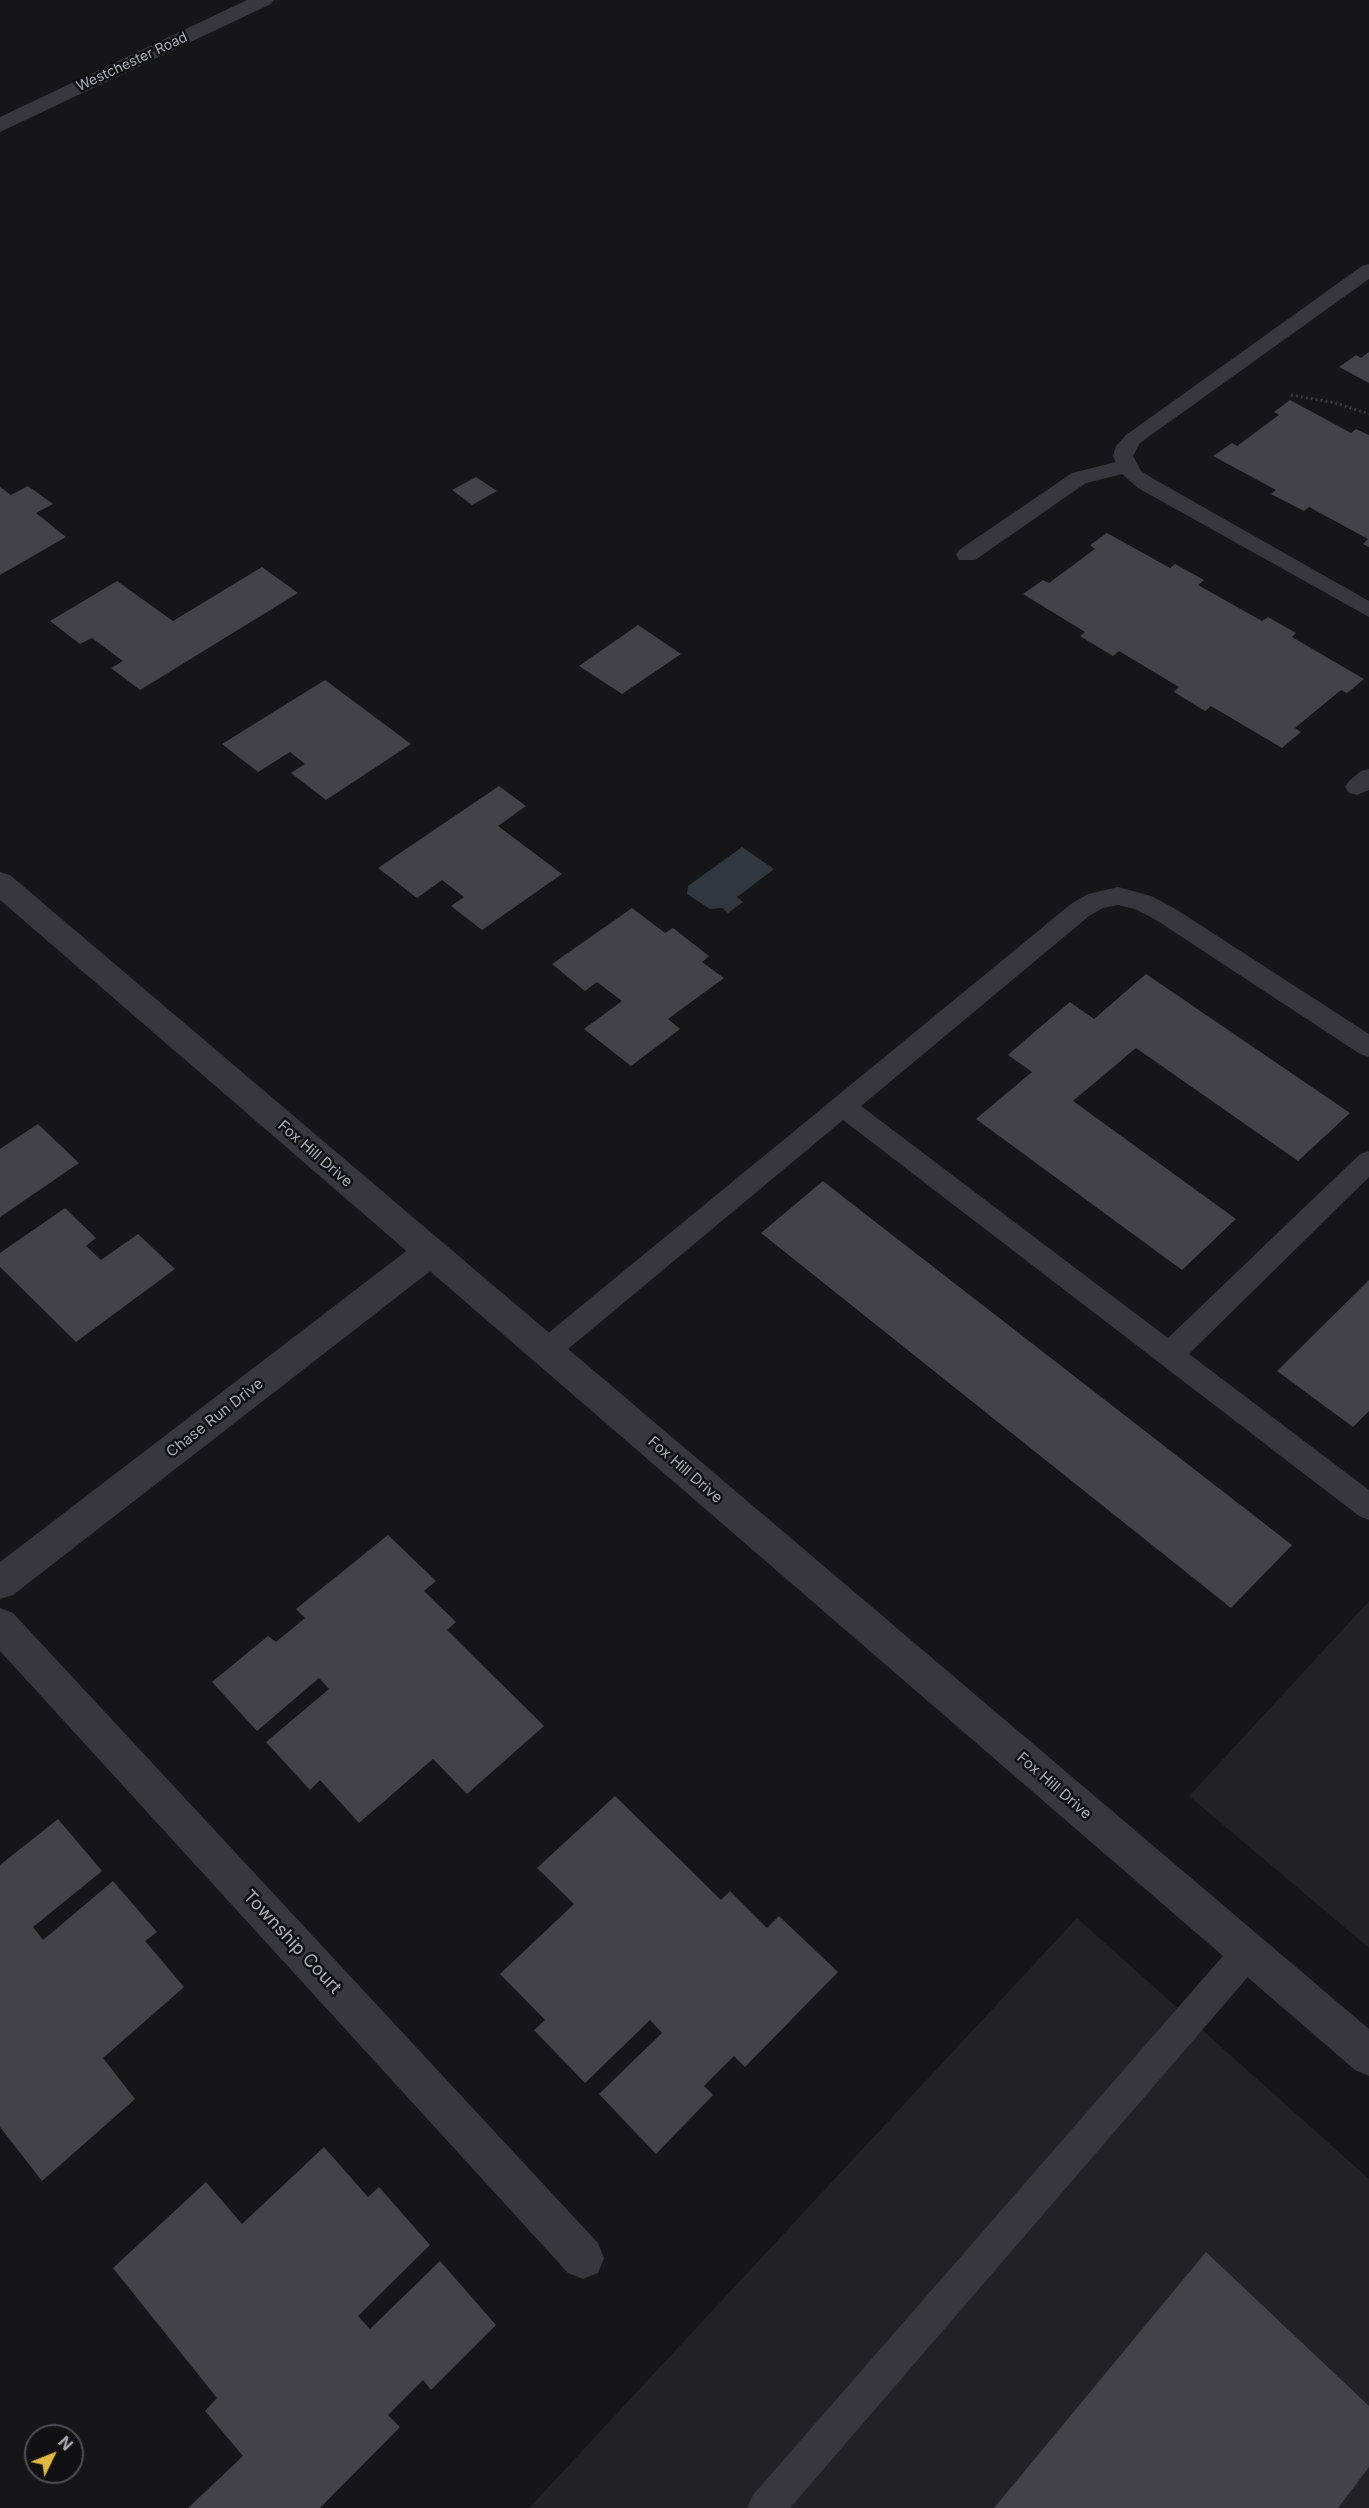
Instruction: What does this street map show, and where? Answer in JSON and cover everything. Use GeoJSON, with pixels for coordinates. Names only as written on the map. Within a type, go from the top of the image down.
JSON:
{"type":"FeatureCollection","features":[{"type":"Feature","properties":{"kind":"street","name":"Westchester Road"},"geometry":{"type":"LineString","coordinates":[[0,124],[264,0]]}},
{"type":"Feature","properties":{"kind":"street","name":"Fox Hill Drive"},"geometry":{"type":"LineString","coordinates":[[0,883],[1369,2056]]}},
{"type":"Feature","properties":{"kind":"street","name":"Chase Run Drive"},"geometry":{"type":"LineString","coordinates":[[0,1583],[430,1252]]}},
{"type":"Feature","properties":{"kind":"street","name":"Township Court"},"geometry":{"type":"LineString","coordinates":[[0,1625],[583,2258]]}},
{"type":"Feature","properties":{"kind":"lane"},"geometry":{"type":"LineString","coordinates":[[1369,270],[1133,439],[1126,446],[1123,456],[1126,466],[1133,475],[1145,483],[1369,610]]}},
{"type":"Feature","properties":{"kind":"lane"},"geometry":{"type":"LineString","coordinates":[[967,555],[1079,478],[1126,466]]}},
{"type":"Feature","properties":{"kind":"lane"},"geometry":{"type":"LineString","coordinates":[[546,1351],[1080,910],[1097,900],[1118,896],[1142,902],[1165,914],[1369,1047]]}},
{"type":"Feature","properties":{"kind":"lane"},"geometry":{"type":"LineString","coordinates":[[843,1106],[1369,1507]]}},
{"type":"Feature","properties":{"kind":"lane"},"geometry":{"type":"LineString","coordinates":[[1169,1355],[1369,1161]]}},
{"type":"Feature","properties":{"kind":"lane"},"geometry":{"type":"LineString","coordinates":[[766,2508],[1248,1952]]}},
{"type":"Feature","properties":{"kind":"path"},"geometry":{"type":"LineString","coordinates":[[1291,395],[1336,403],[1369,414]]}},
{"type":"Feature","properties":{"kind":"shaded area"},"geometry":{"type":"Polygon","coordinates":[[[742,847],[774,869],[737,897],[743,902],[728,913],[722,908],[710,909],[687,894],[688,886],[742,847]]]}},
{"type":"Feature","properties":{"kind":"shaded area"},"geometry":{"type":"Polygon","coordinates":[[[1369,1601],[1369,1948],[1189,1796],[1369,1601]]]}},
{"type":"Feature","properties":{"kind":"shaded area"},"geometry":{"type":"Polygon","coordinates":[[[1077,1918],[1369,2179],[1369,2508],[529,2508],[1077,1918]]]}},
{"type":"Feature","properties":{"kind":"building"},"geometry":{"type":"Polygon","coordinates":[[[1369,352],[1369,383],[1339,367],[1356,355],[1361,358],[1369,352]]]}},
{"type":"Feature","properties":{"kind":"building"},"geometry":{"type":"Polygon","coordinates":[[[1290,400],[1351,433],[1356,429],[1369,435],[1369,547],[1363,544],[1368,539],[1309,507],[1304,511],[1271,494],[1276,490],[1213,456],[1232,443],[1237,446],[1279,415],[1274,412],[1290,400]]]}},
{"type":"Feature","properties":{"kind":"building"},"geometry":{"type":"Polygon","coordinates":[[[476,477],[497,491],[472,505],[452,490],[476,477]]]}},
{"type":"Feature","properties":{"kind":"building"},"geometry":{"type":"Polygon","coordinates":[[[28,486],[53,504],[36,513],[66,537],[0,575],[0,487],[11,495],[28,486]]]}},
{"type":"Feature","properties":{"kind":"building"},"geometry":{"type":"Polygon","coordinates":[[[1107,533],[1170,568],[1175,564],[1204,580],[1198,585],[1262,621],[1268,617],[1296,633],[1292,637],[1364,679],[1347,693],[1341,690],[1295,728],[1301,732],[1282,748],[1211,706],[1205,711],[1174,692],[1179,687],[1119,651],[1113,656],[1080,636],[1085,632],[1023,594],[1043,580],[1049,583],[1095,549],[1090,545],[1107,533]]]}},
{"type":"Feature","properties":{"kind":"building"},"geometry":{"type":"Polygon","coordinates":[[[262,567],[298,593],[140,690],[111,668],[123,661],[92,638],[80,644],[50,621],[117,581],[173,621],[262,567]]]}},
{"type":"Feature","properties":{"kind":"building"},"geometry":{"type":"Polygon","coordinates":[[[638,625],[681,654],[622,694],[579,666],[638,625]]]}},
{"type":"Feature","properties":{"kind":"building"},"geometry":{"type":"Polygon","coordinates":[[[325,680],[411,744],[326,800],[291,773],[305,764],[290,752],[258,772],[222,744],[325,680]]]}},
{"type":"Feature","properties":{"kind":"building"},"geometry":{"type":"Polygon","coordinates":[[[499,786],[526,806],[498,826],[562,874],[482,930],[451,906],[464,897],[442,880],[417,898],[378,868],[499,786]]]}},
{"type":"Feature","properties":{"kind":"building"},"geometry":{"type":"Polygon","coordinates":[[[632,908],[665,933],[673,928],[709,956],[702,962],[724,978],[668,1019],[680,1029],[631,1066],[584,1029],[622,1001],[597,982],[585,991],[552,964],[632,908]]]}},
{"type":"Feature","properties":{"kind":"building"},"geometry":{"type":"Polygon","coordinates":[[[1146,974],[1350,1113],[1298,1161],[1136,1048],[1073,1101],[1236,1219],[1182,1270],[976,1119],[1032,1072],[1008,1055],[1039,1028],[1070,1002],[1094,1019],[1146,974]]]}},
{"type":"Feature","properties":{"kind":"building"},"geometry":{"type":"Polygon","coordinates":[[[38,1124],[79,1163],[0,1217],[0,1149],[38,1124]]]}},
{"type":"Feature","properties":{"kind":"building"},"geometry":{"type":"Polygon","coordinates":[[[823,1181],[1292,1545],[1231,1608],[761,1233],[823,1181]]]}},
{"type":"Feature","properties":{"kind":"building"},"geometry":{"type":"Polygon","coordinates":[[[65,1208],[96,1238],[86,1246],[101,1260],[138,1234],[175,1269],[76,1342],[0,1267],[0,1253],[65,1208]]]}},
{"type":"Feature","properties":{"kind":"building"},"geometry":{"type":"Polygon","coordinates":[[[1369,1280],[1369,1411],[1353,1427],[1277,1371],[1369,1280]]]}},
{"type":"Feature","properties":{"kind":"building"},"geometry":{"type":"Polygon","coordinates":[[[388,1535],[436,1581],[424,1591],[456,1622],[447,1630],[544,1726],[467,1794],[433,1759],[359,1823],[320,1780],[310,1790],[266,1742],[329,1689],[319,1678],[257,1731],[212,1682],[268,1636],[276,1642],[305,1618],[296,1609],[388,1535]]]}},
{"type":"Feature","properties":{"kind":"building"},"geometry":{"type":"Polygon","coordinates":[[[615,1796],[721,1900],[730,1891],[767,1928],[779,1916],[838,1972],[745,2067],[734,2056],[704,2086],[713,2095],[656,2154],[599,2094],[662,2033],[650,2020],[585,2083],[534,2030],[545,2020],[500,1974],[574,1904],[537,1868],[615,1796]]]}},
{"type":"Feature","properties":{"kind":"building"},"geometry":{"type":"Polygon","coordinates":[[[58,1819],[102,1871],[33,1927],[43,1940],[113,1881],[157,1932],[145,1941],[184,1987],[103,2058],[135,2099],[42,2181],[0,2127],[0,1865],[58,1819]]]}},
{"type":"Feature","properties":{"kind":"building"},"geometry":{"type":"Polygon","coordinates":[[[324,2147],[368,2197],[379,2187],[430,2245],[358,2316],[370,2329],[440,2261],[496,2325],[431,2390],[423,2380],[388,2415],[400,2427],[320,2508],[188,2508],[243,2456],[205,2411],[217,2398],[113,2268],[206,2182],[242,2224],[324,2147]]]}},
{"type":"Feature","properties":{"kind":"building"},"geometry":{"type":"Polygon","coordinates":[[[1206,2252],[1369,2406],[1369,2467],[1338,2508],[994,2508],[1206,2252]]]}}]}
